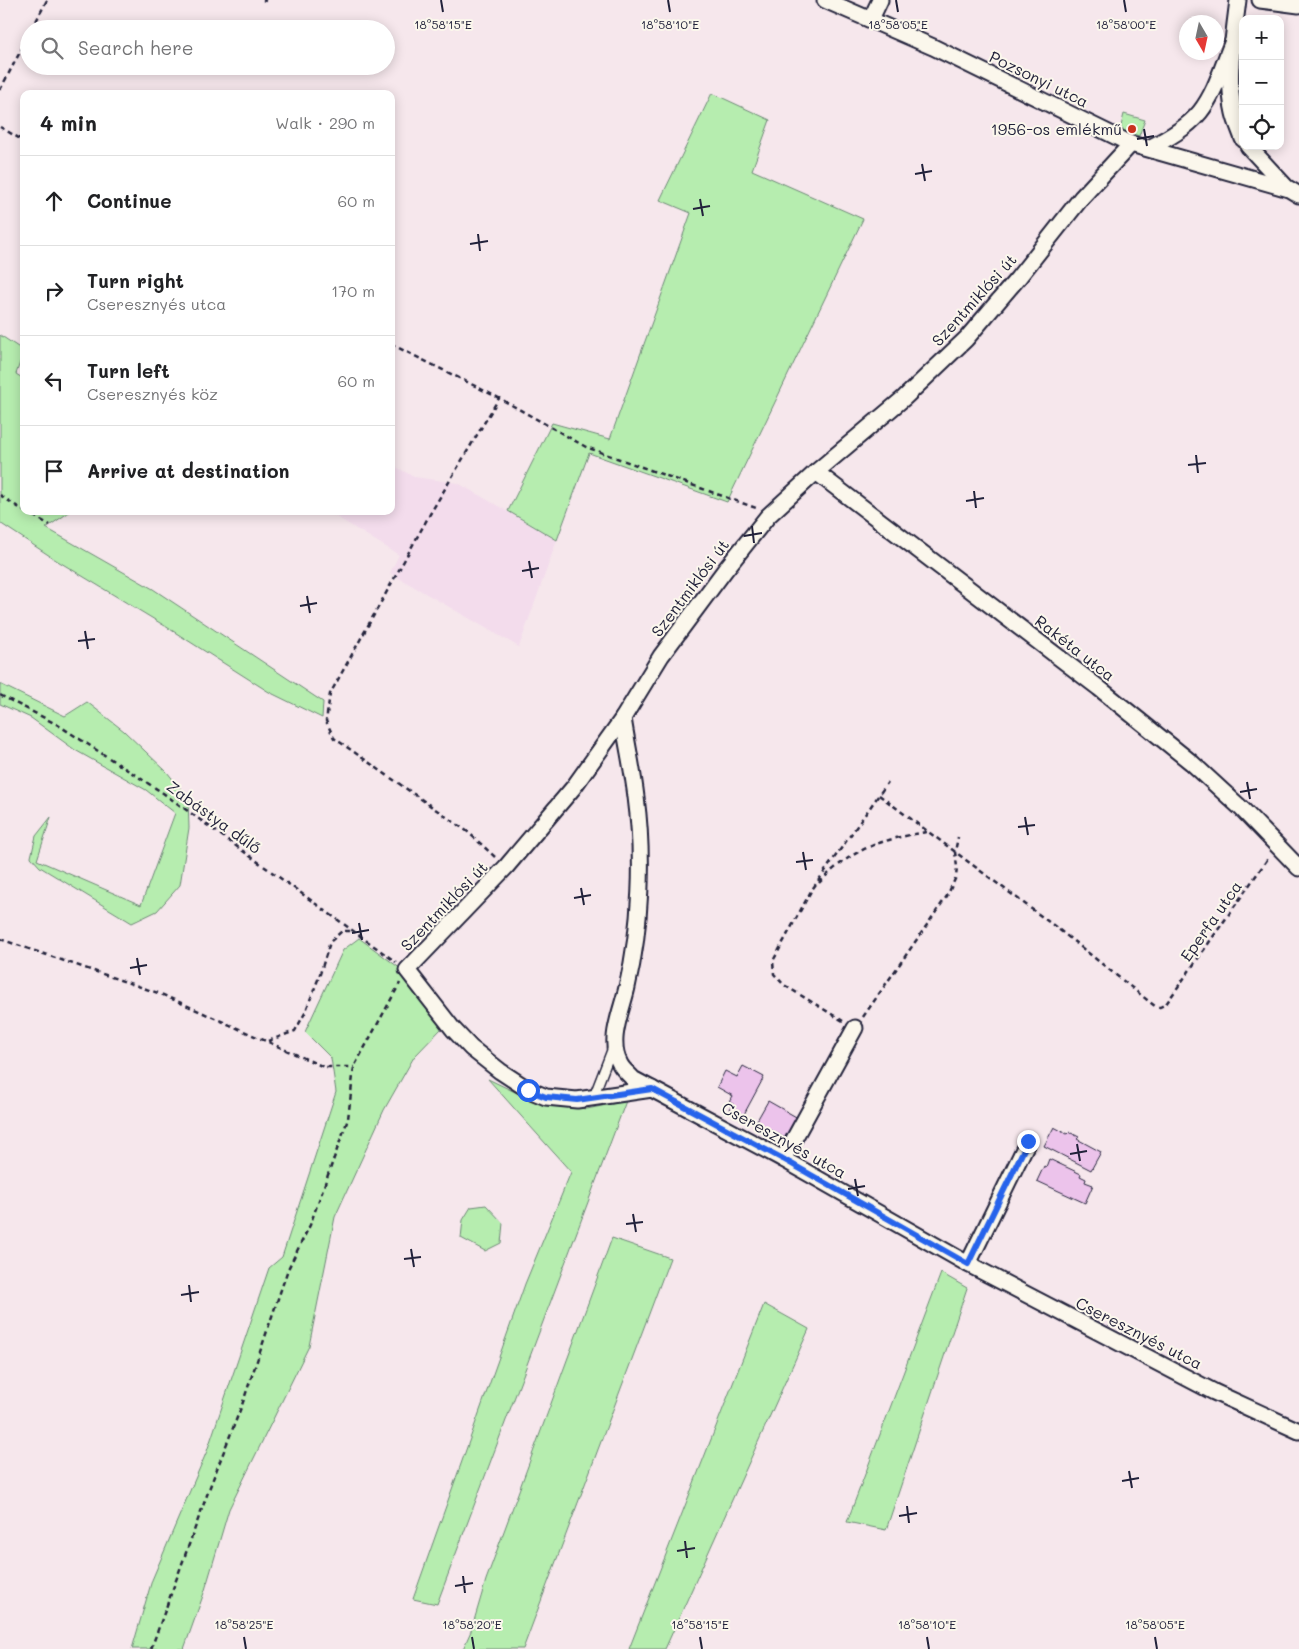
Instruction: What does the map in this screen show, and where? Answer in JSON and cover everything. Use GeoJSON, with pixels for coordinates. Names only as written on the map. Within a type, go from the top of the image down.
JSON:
{"type":"FeatureCollection","features":[{"type":"Feature","properties":{"kind":"street","name":"Pozsonyi utca"},"geometry":{"type":"LineString","coordinates":[[825,0],[871,19],[1009,83],[1131,144],[1294,192]]}},
{"type":"Feature","properties":{"kind":"street"},"geometry":{"type":"LineString","coordinates":[[871,19],[880,0]]}},
{"type":"Feature","properties":{"kind":"street"},"geometry":{"type":"LineString","coordinates":[[1238,0],[1233,41],[1232,96],[1234,112],[1239,127]]}},
{"type":"Feature","properties":{"kind":"street"},"geometry":{"type":"LineString","coordinates":[[1260,0],[1299,6]]}},
{"type":"Feature","properties":{"kind":"street"},"geometry":{"type":"LineString","coordinates":[[1149,148],[1168,138],[1200,112],[1210,95],[1233,41]]}},
{"type":"Feature","properties":{"kind":"street","name":"Szentmiklósi út"},"geometry":{"type":"LineString","coordinates":[[407,970],[506,866],[573,788],[623,718],[661,656],[768,516],[816,472],[904,398],[966,339],[1018,278],[1082,197],[1131,144]]}},
{"type":"Feature","properties":{"kind":"street"},"geometry":{"type":"LineString","coordinates":[[1252,150],[1294,192]]}},
{"type":"Feature","properties":{"kind":"street","name":"Rakéta utca"},"geometry":{"type":"LineString","coordinates":[[816,472],[1091,682],[1192,763],[1242,809],[1299,868]]}},
{"type":"Feature","properties":{"kind":"street","name":"Cseresznyés utca"},"geometry":{"type":"LineString","coordinates":[[623,718],[636,796],[639,836],[639,908],[627,987],[617,1021],[616,1056],[621,1066],[633,1078],[652,1089],[783,1159],[968,1264],[1214,1392],[1299,1431]]}},
{"type":"Feature","properties":{"kind":"street"},"geometry":{"type":"LineString","coordinates":[[407,970],[453,1029],[471,1048],[528,1090],[546,1097],[577,1100],[652,1089]]}},
{"type":"Feature","properties":{"kind":"street"},"geometry":{"type":"LineString","coordinates":[[783,1159],[855,1028]]}},
{"type":"Feature","properties":{"kind":"street"},"geometry":{"type":"LineString","coordinates":[[968,1264],[1028,1141]]}},
{"type":"Feature","properties":{"kind":"lane"},"geometry":{"type":"LineString","coordinates":[[593,1098],[615,1042]]}},
{"type":"Feature","properties":{"kind":"path"},"geometry":{"type":"LineString","coordinates":[[37,20],[47,0]]}},
{"type":"Feature","properties":{"kind":"path"},"geometry":{"type":"LineString","coordinates":[[0,90],[20,52]]}},
{"type":"Feature","properties":{"kind":"path"},"geometry":{"type":"LineString","coordinates":[[0,127],[20,139]]}},
{"type":"Feature","properties":{"kind":"path"},"geometry":{"type":"LineString","coordinates":[[395,346],[499,398],[586,447],[758,509],[768,516]]}},
{"type":"Feature","properties":{"kind":"path"},"geometry":{"type":"LineString","coordinates":[[499,398],[430,514],[330,694],[326,721],[334,738],[468,832],[506,866]]}},
{"type":"Feature","properties":{"kind":"path"},"geometry":{"type":"LineString","coordinates":[[0,495],[20,508]]}},
{"type":"Feature","properties":{"kind":"path"},"geometry":{"type":"LineString","coordinates":[[31,515],[50,525]]}},
{"type":"Feature","properties":{"kind":"path","name":"Zabástya dűlő"},"geometry":{"type":"LineString","coordinates":[[0,695],[58,726],[163,794],[407,970]]}},
{"type":"Feature","properties":{"kind":"path"},"geometry":{"type":"LineString","coordinates":[[888,782],[811,891],[773,961],[774,974],[784,985],[855,1028],[947,896],[958,867],[955,852],[958,837]]}},
{"type":"Feature","properties":{"kind":"path"},"geometry":{"type":"LineString","coordinates":[[879,795],[955,852]]}},
{"type":"Feature","properties":{"kind":"path"},"geometry":{"type":"LineString","coordinates":[[811,891],[829,872],[854,853],[880,842],[928,832]]}},
{"type":"Feature","properties":{"kind":"path","name":"Eperfa utca"},"geometry":{"type":"LineString","coordinates":[[955,852],[1057,928],[1149,1002],[1160,1007],[1166,1004],[1277,846]]}},
{"type":"Feature","properties":{"kind":"path"},"geometry":{"type":"LineString","coordinates":[[267,1042],[295,1031],[305,1013],[330,942],[342,931],[354,931]]}},
{"type":"Feature","properties":{"kind":"path"},"geometry":{"type":"LineString","coordinates":[[0,939],[160,994],[324,1067],[354,1066]]}},
{"type":"Feature","properties":{"kind":"path"},"geometry":{"type":"LineString","coordinates":[[151,1649],[242,1405],[288,1269],[310,1225],[348,1119],[354,1066],[407,970]]}},
{"type":"Feature","properties":{"kind":"shaded area"},"geometry":{"type":"Polygon","coordinates":[[[395,466],[414,477],[458,483],[557,540],[519,647],[390,573],[399,555],[334,515],[395,515],[395,466]]]}},
{"type":"Feature","properties":{"kind":"green space"},"geometry":{"type":"Polygon","coordinates":[[[712,93],[770,120],[752,170],[863,219],[727,502],[589,453],[557,540],[508,511],[552,423],[610,439],[691,213],[660,200],[712,93]]]}},
{"type":"Feature","properties":{"kind":"green space"},"geometry":{"type":"Polygon","coordinates":[[[1124,114],[1145,120],[1139,136],[1120,130],[1124,114]]]}},
{"type":"Feature","properties":{"kind":"green space"},"geometry":{"type":"Polygon","coordinates":[[[0,335],[20,348],[20,362],[16,374],[20,376],[20,515],[65,515],[46,528],[153,589],[323,702],[322,718],[269,692],[56,560],[0,523],[0,335]]]}},
{"type":"Feature","properties":{"kind":"green space"},"geometry":{"type":"Polygon","coordinates":[[[0,684],[65,716],[87,702],[124,731],[167,772],[188,798],[189,828],[180,885],[157,911],[132,923],[40,867],[31,857],[36,836],[51,817],[37,860],[141,905],[175,813],[146,790],[75,750],[31,718],[0,704],[0,684]]]}},
{"type":"Feature","properties":{"kind":"green space"},"geometry":{"type":"Polygon","coordinates":[[[359,938],[401,969],[443,1027],[414,1057],[384,1110],[335,1217],[309,1346],[229,1509],[205,1590],[184,1649],[132,1649],[152,1580],[207,1451],[269,1268],[282,1257],[336,1092],[331,1058],[305,1032],[343,950],[359,938]]]}},
{"type":"Feature","properties":{"kind":"green space"},"geometry":{"type":"Polygon","coordinates":[[[488,1079],[538,1103],[587,1109],[626,1101],[437,1604],[413,1599],[525,1284],[571,1172],[488,1079]]]}},
{"type":"Feature","properties":{"kind":"green space"},"geometry":{"type":"Polygon","coordinates":[[[486,1205],[503,1223],[501,1243],[485,1251],[461,1238],[463,1220],[471,1207],[486,1205]]]}},
{"type":"Feature","properties":{"kind":"green space"},"geometry":{"type":"Polygon","coordinates":[[[612,1238],[670,1258],[523,1649],[463,1649],[471,1631],[486,1580],[612,1238]]]}},
{"type":"Feature","properties":{"kind":"green space"},"geometry":{"type":"Polygon","coordinates":[[[941,1273],[967,1288],[886,1530],[847,1522],[941,1273]]]}},
{"type":"Feature","properties":{"kind":"green space"},"geometry":{"type":"Polygon","coordinates":[[[764,1304],[809,1329],[665,1649],[629,1649],[764,1304]]]}},
{"type":"Feature","properties":{"kind":"building"},"geometry":{"type":"Polygon","coordinates":[[[743,1066],[764,1077],[743,1116],[730,1109],[733,1104],[729,1102],[733,1096],[717,1087],[725,1071],[737,1077],[743,1066]]]}},
{"type":"Feature","properties":{"kind":"building"},"geometry":{"type":"Polygon","coordinates":[[[768,1101],[798,1118],[786,1139],[756,1122],[768,1101]]]}},
{"type":"Feature","properties":{"kind":"building"},"geometry":{"type":"Polygon","coordinates":[[[1054,1127],[1067,1134],[1069,1132],[1079,1137],[1077,1139],[1101,1152],[1091,1170],[1044,1146],[1054,1127]]]}},
{"type":"Feature","properties":{"kind":"building"},"geometry":{"type":"Polygon","coordinates":[[[1049,1159],[1081,1174],[1080,1176],[1086,1179],[1085,1182],[1093,1185],[1085,1203],[1037,1181],[1049,1159]]]}},
{"type":"Feature","properties":{"kind":"place","name":"1956-os emlékmű"},"geometry":{"type":"Point","coordinates":[1132,129]}},
{"type":"Feature","properties":{"kind":"route"},"geometry":{"type":"LineString","coordinates":[[528,1090],[546,1097],[577,1100],[652,1089],[783,1159],[968,1264],[1028,1141]]}}]}
